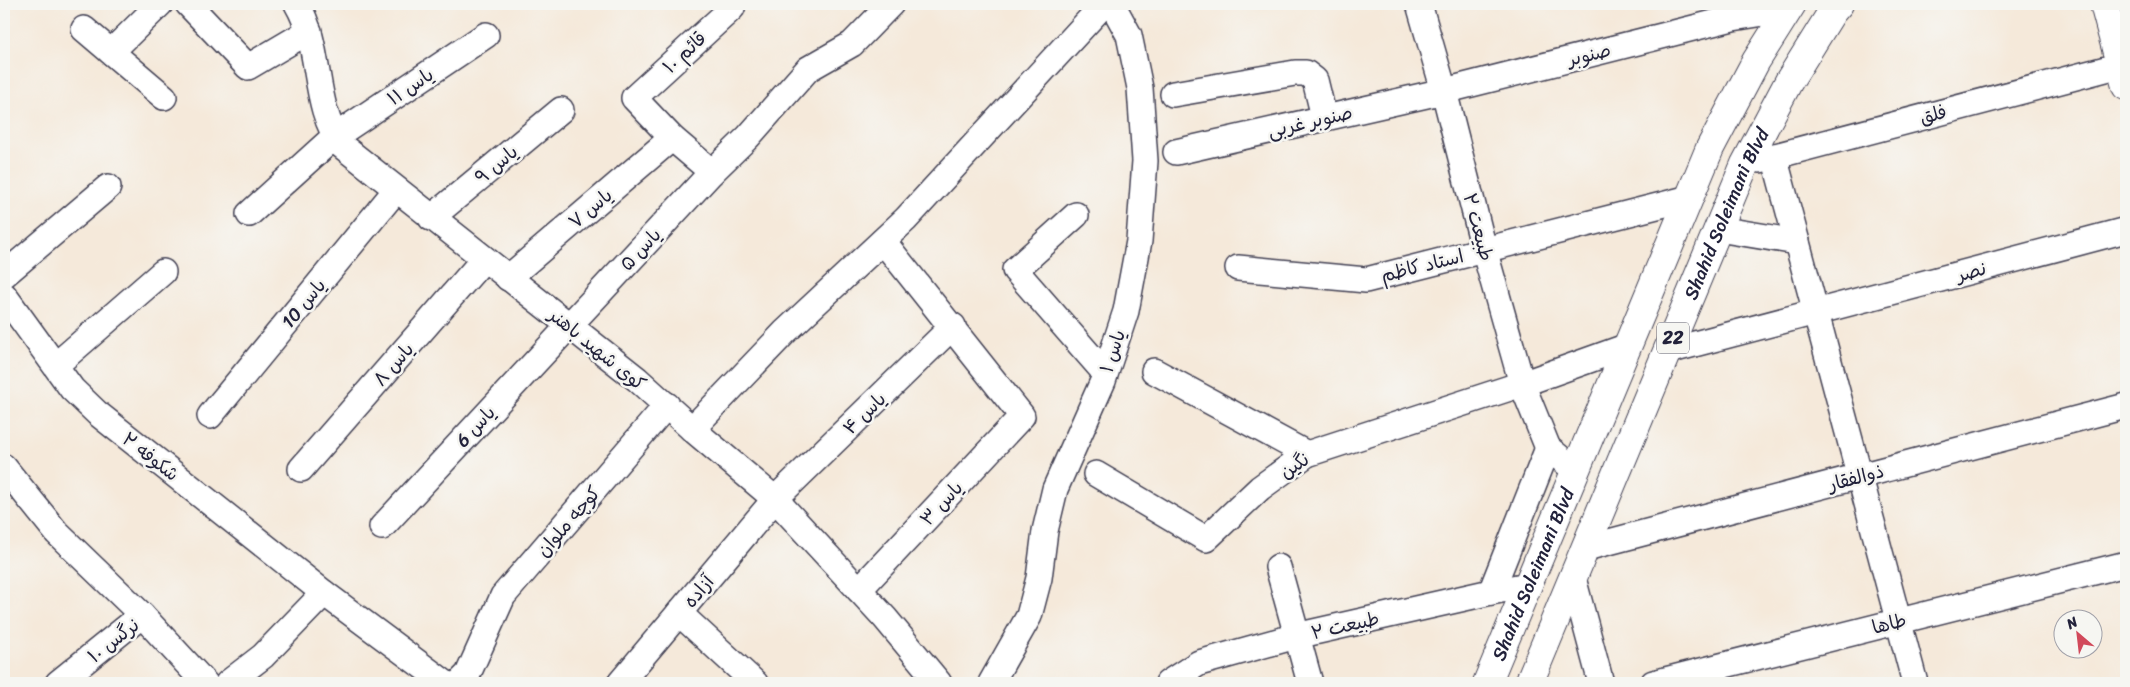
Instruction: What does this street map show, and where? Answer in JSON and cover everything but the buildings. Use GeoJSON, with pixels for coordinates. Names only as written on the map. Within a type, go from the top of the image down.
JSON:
{"type":"FeatureCollection","features":[{"type":"Feature","properties":{"kind":"main road","name":"Shahid Soleimani Blvd"},"geometry":{"type":"LineString","coordinates":[[1529,683],[1745,164],[1789,81],[1832,12],[1839,4]]}},
{"type":"Feature","properties":{"kind":"main road"},"geometry":{"type":"LineString","coordinates":[[2104,4],[2124,71]]}},
{"type":"Feature","properties":{"kind":"main road","name":"Shahid Soleimani Blvd"},"geometry":{"type":"LineString","coordinates":[[1487,683],[1710,148],[1756,61],[1790,6]]}},
{"type":"Feature","properties":{"kind":"street"},"geometry":{"type":"LineString","coordinates":[[111,52],[160,4]]}},
{"type":"Feature","properties":{"kind":"street"},"geometry":{"type":"LineString","coordinates":[[188,4],[248,67],[309,31]]}},
{"type":"Feature","properties":{"kind":"street","name":"کوی شهید باهنر"},"geometry":{"type":"LineString","coordinates":[[298,4],[309,31],[326,117],[334,137],[349,154],[637,379],[692,429],[775,499],[885,618],[939,683]]}},
{"type":"Feature","properties":{"kind":"street","name":"قائم ۱۰"},"geometry":{"type":"LineString","coordinates":[[672,138],[634,98],[732,8],[733,4]]}},
{"type":"Feature","properties":{"kind":"street","name":"یاس ۵"},"geometry":{"type":"LineString","coordinates":[[568,325],[748,136],[808,69],[852,44],[891,4]]}},
{"type":"Feature","properties":{"kind":"street"},"geometry":{"type":"LineString","coordinates":[[692,429],[785,332],[906,219],[1104,4]]}},
{"type":"Feature","properties":{"kind":"street","name":"یاس ۱"},"geometry":{"type":"LineString","coordinates":[[991,683],[1029,616],[1039,578],[1045,531],[1055,489],[1105,373],[1126,311],[1138,242],[1145,161],[1140,88],[1128,35],[1112,4]]}},
{"type":"Feature","properties":{"kind":"street","name":"طبیعت ۲"},"geometry":{"type":"LineString","coordinates":[[1419,4],[1522,384],[1548,448]]}},
{"type":"Feature","properties":{"kind":"street","name":"صنوبر"},"geometry":{"type":"LineString","coordinates":[[1444,91],[1731,11],[1790,6]]}},
{"type":"Feature","properties":{"kind":"street"},"geometry":{"type":"LineString","coordinates":[[84,29],[164,97]]}},
{"type":"Feature","properties":{"kind":"street","name":"یاس ۱۱"},"geometry":{"type":"LineString","coordinates":[[249,214],[334,137],[486,35]]}},
{"type":"Feature","properties":{"kind":"street","name":"فلق"},"geometry":{"type":"LineString","coordinates":[[1745,164],[2124,71]]}},
{"type":"Feature","properties":{"kind":"street"},"geometry":{"type":"LineString","coordinates":[[1173,94],[1295,73],[1306,74],[1315,80],[1324,117]]}},
{"type":"Feature","properties":{"kind":"street","name":"صنوبر غربی"},"geometry":{"type":"LineString","coordinates":[[1176,152],[1444,91]]}},
{"type":"Feature","properties":{"kind":"street","name":"یاس ۹"},"geometry":{"type":"LineString","coordinates":[[431,218],[560,110]]}},
{"type":"Feature","properties":{"kind":"street"},"geometry":{"type":"LineString","coordinates":[[672,138],[712,172]]}},
{"type":"Feature","properties":{"kind":"street","name":"یاس ۷"},"geometry":{"type":"LineString","coordinates":[[508,278],[672,138]]}},
{"type":"Feature","properties":{"kind":"street"},"geometry":{"type":"LineString","coordinates":[[1774,156],[1915,683]]}},
{"type":"Feature","properties":{"kind":"street"},"geometry":{"type":"LineString","coordinates":[[4,275],[108,187]]}},
{"type":"Feature","properties":{"kind":"street","name":"یاس 10"},"geometry":{"type":"LineString","coordinates":[[210,416],[396,190]]}},
{"type":"Feature","properties":{"kind":"street","name":"استاد کاظم"},"geometry":{"type":"LineString","coordinates":[[1238,268],[1366,280],[1689,198]]}},
{"type":"Feature","properties":{"kind":"street"},"geometry":{"type":"LineString","coordinates":[[1076,215],[1015,270],[1105,373]]}},
{"type":"Feature","properties":{"kind":"street"},"geometry":{"type":"LineString","coordinates":[[1718,229],[1797,242]]}},
{"type":"Feature","properties":{"kind":"street","name":"نصر"},"geometry":{"type":"LineString","coordinates":[[1668,351],[2126,230]]}},
{"type":"Feature","properties":{"kind":"street"},"geometry":{"type":"LineString","coordinates":[[883,240],[953,326]]}},
{"type":"Feature","properties":{"kind":"street","name":"یاس ۸"},"geometry":{"type":"LineString","coordinates":[[301,469],[484,259]]}},
{"type":"Feature","properties":{"kind":"street"},"geometry":{"type":"LineString","coordinates":[[56,365],[163,272]]}},
{"type":"Feature","properties":{"kind":"street","name":"شکوفه ۲"},"geometry":{"type":"LineString","coordinates":[[4,295],[72,389],[97,413],[324,593],[445,683]]}},
{"type":"Feature","properties":{"kind":"street","name":"یاس 6"},"geometry":{"type":"LineString","coordinates":[[382,526],[568,325]]}},
{"type":"Feature","properties":{"kind":"street","name":"یاس ۳"},"geometry":{"type":"LineString","coordinates":[[859,590],[1022,416],[953,326]]}},
{"type":"Feature","properties":{"kind":"street","name":"یاس ۴"},"geometry":{"type":"LineString","coordinates":[[775,499],[953,326]]}},
{"type":"Feature","properties":{"kind":"street","name":"نگین"},"geometry":{"type":"LineString","coordinates":[[1096,474],[1206,539],[1260,488],[1307,454],[1522,384],[1628,346]]}},
{"type":"Feature","properties":{"kind":"street"},"geometry":{"type":"LineString","coordinates":[[1154,370],[1307,454]]}},
{"type":"Feature","properties":{"kind":"street","name":"کوچه ملوان"},"geometry":{"type":"LineString","coordinates":[[459,683],[468,674],[502,596],[666,405]]}},
{"type":"Feature","properties":{"kind":"street","name":"ذوالفقار"},"geometry":{"type":"LineString","coordinates":[[1586,548],[2126,406]]}},
{"type":"Feature","properties":{"kind":"street"},"geometry":{"type":"LineString","coordinates":[[1491,592],[1548,448],[1576,471]]}},
{"type":"Feature","properties":{"kind":"street"},"geometry":{"type":"LineString","coordinates":[[4,467],[57,533],[142,615]]}},
{"type":"Feature","properties":{"kind":"street","name":"آزاده"},"geometry":{"type":"LineString","coordinates":[[620,683],[775,499]]}},
{"type":"Feature","properties":{"kind":"street","name":"طاها"},"geometry":{"type":"LineString","coordinates":[[1653,683],[2126,564]]}},
{"type":"Feature","properties":{"kind":"street"},"geometry":{"type":"LineString","coordinates":[[1278,567],[1310,683]]}},
{"type":"Feature","properties":{"kind":"street"},"geometry":{"type":"LineString","coordinates":[[1573,578],[1601,683]]}},
{"type":"Feature","properties":{"kind":"street","name":"طبیعت ٣"},"geometry":{"type":"LineString","coordinates":[[1168,683],[1199,663],[1296,636],[1528,585]]}},
{"type":"Feature","properties":{"kind":"street"},"geometry":{"type":"LineString","coordinates":[[228,683],[263,656],[324,593]]}},
{"type":"Feature","properties":{"kind":"street"},"geometry":{"type":"LineString","coordinates":[[679,613],[756,683]]}},
{"type":"Feature","properties":{"kind":"street","name":"نرگس ۱۰"},"geometry":{"type":"LineString","coordinates":[[58,683],[142,615],[205,683]]}}]}
